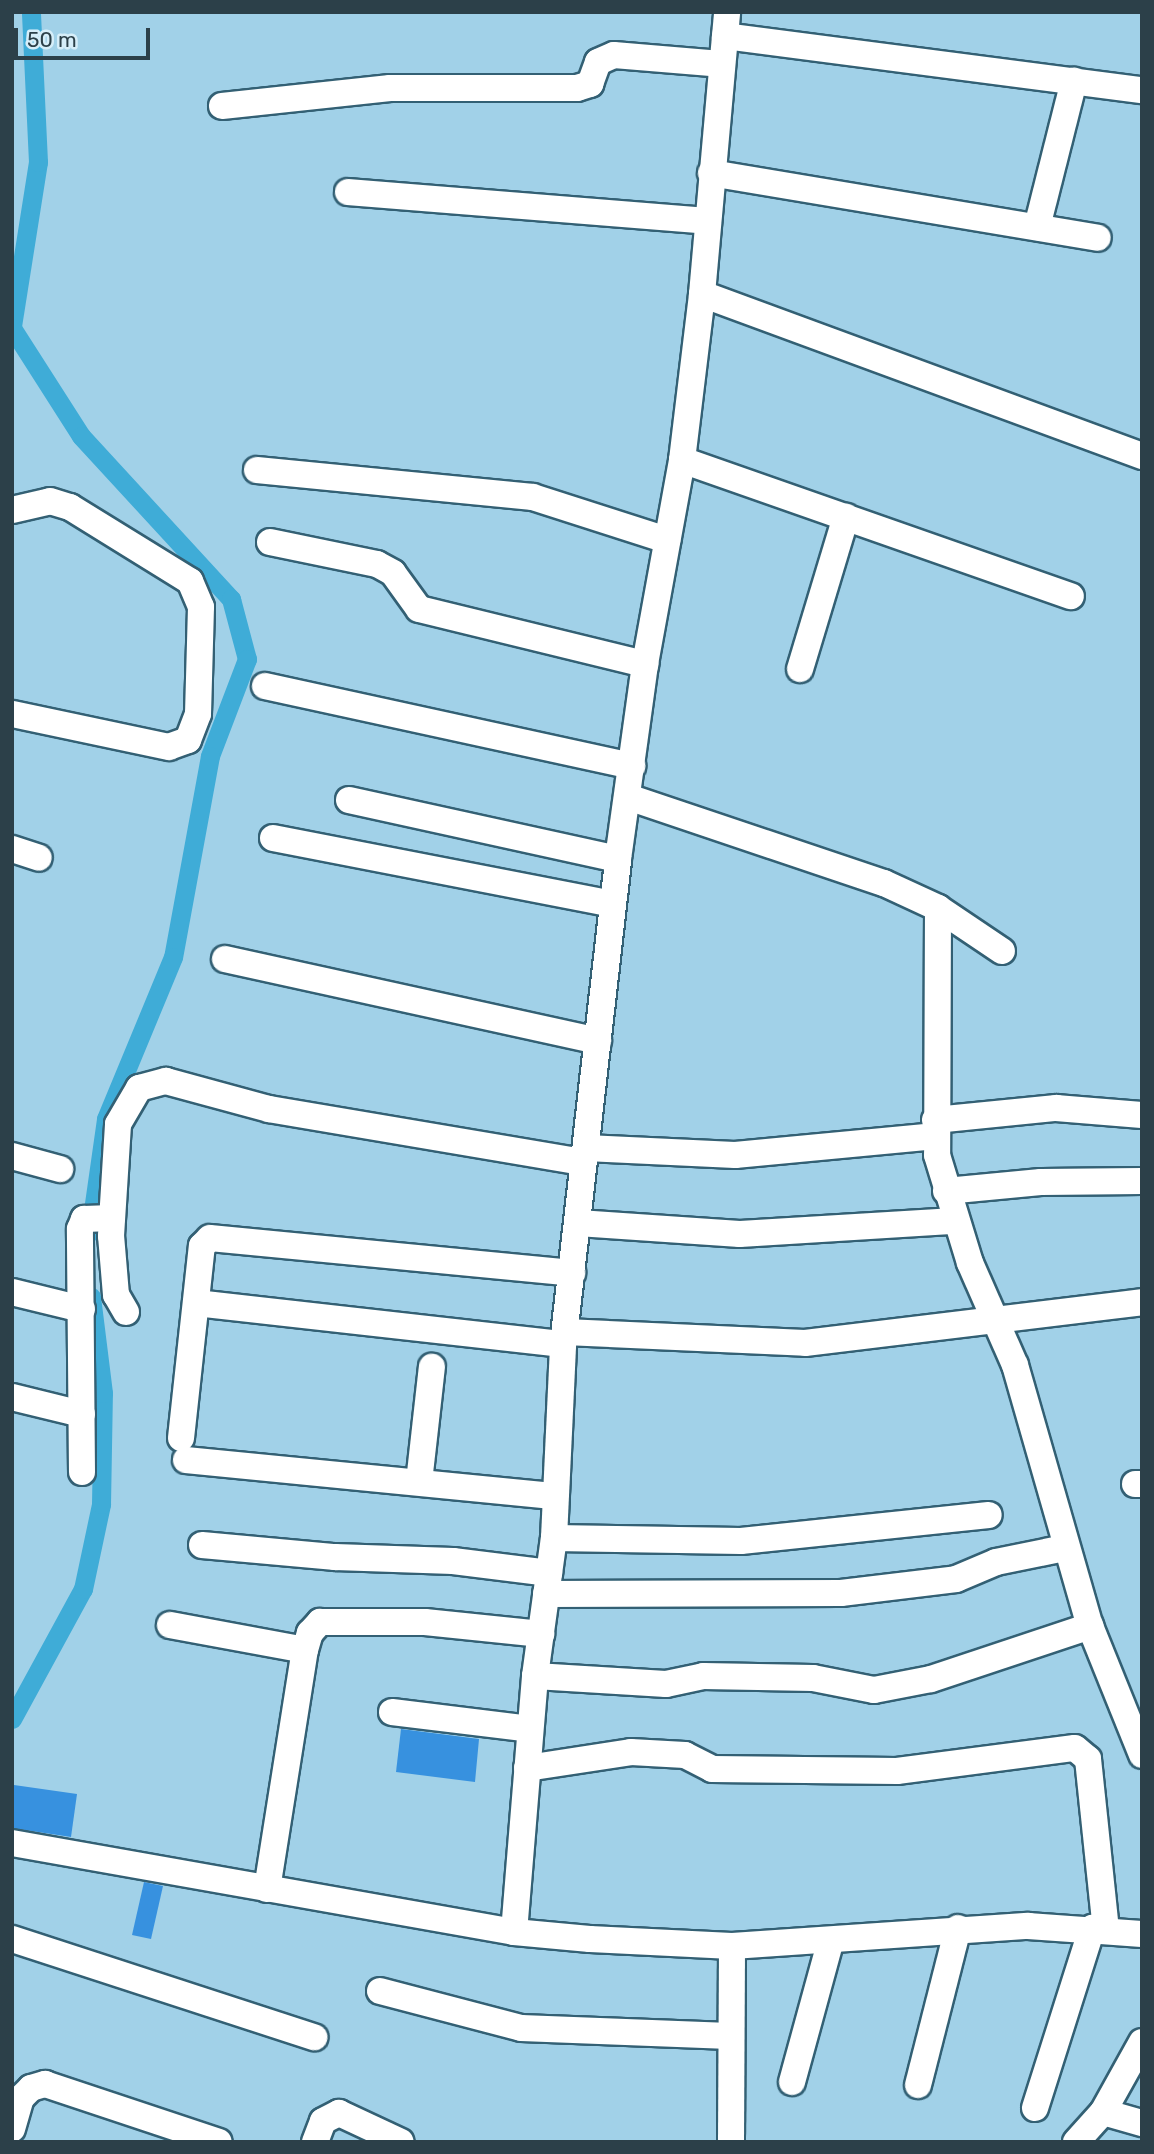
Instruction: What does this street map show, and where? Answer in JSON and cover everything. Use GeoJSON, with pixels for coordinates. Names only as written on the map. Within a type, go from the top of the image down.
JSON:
{"type":"FeatureCollection","features":[{"type":"Feature","properties":{"kind":"street"},"geometry":{"type":"LineString","coordinates":[[514,1932],[534,1676],[554,1538],[564,1338],[612,904],[645,664],[682,460],[702,294],[726,24],[1142,90]]}},
{"type":"Feature","properties":{"kind":"street"},"geometry":{"type":"LineString","coordinates":[[222,106],[390,88],[577,88],[590,83],[598,62],[614,55],[722,64]]}},
{"type":"Feature","properties":{"kind":"street"},"geometry":{"type":"LineString","coordinates":[[1037,227],[1074,81]]}},
{"type":"Feature","properties":{"kind":"street"},"geometry":{"type":"LineString","coordinates":[[711,173],[1098,237]]}},
{"type":"Feature","properties":{"kind":"street"},"geometry":{"type":"LineString","coordinates":[[348,192],[707,221]]}},
{"type":"Feature","properties":{"kind":"street"},"geometry":{"type":"LineString","coordinates":[[702,294],[1142,456]]}},
{"type":"Feature","properties":{"kind":"street"},"geometry":{"type":"LineString","coordinates":[[682,460],[1071,596]]}},
{"type":"Feature","properties":{"kind":"street"},"geometry":{"type":"LineString","coordinates":[[257,470],[533,497],[667,540]]}},
{"type":"Feature","properties":{"kind":"street"},"geometry":{"type":"LineString","coordinates":[[12,510],[50,501],[70,507],[190,581],[201,607],[198,715],[188,740],[169,747],[12,714]]}},
{"type":"Feature","properties":{"kind":"street"},"geometry":{"type":"LineString","coordinates":[[800,668],[846,517]]}},
{"type":"Feature","properties":{"kind":"street"},"geometry":{"type":"LineString","coordinates":[[271,542],[377,564],[393,573],[419,609],[645,664]]}},
{"type":"Feature","properties":{"kind":"street"},"geometry":{"type":"LineString","coordinates":[[265,686],[632,766]]}},
{"type":"Feature","properties":{"kind":"street"},"geometry":{"type":"LineString","coordinates":[[628,797],[884,883],[938,908],[1002,951]]}},
{"type":"Feature","properties":{"kind":"street"},"geometry":{"type":"LineString","coordinates":[[349,800],[618,859]]}},
{"type":"Feature","properties":{"kind":"street"},"geometry":{"type":"LineString","coordinates":[[273,838],[612,904]]}},
{"type":"Feature","properties":{"kind":"street"},"geometry":{"type":"LineString","coordinates":[[12,849],[39,858]]}},
{"type":"Feature","properties":{"kind":"street"},"geometry":{"type":"LineString","coordinates":[[938,908],[935,1128],[946,1191],[955,1221],[1015,1365],[1065,1548],[1090,1626],[1142,1755]]}},
{"type":"Feature","properties":{"kind":"street"},"geometry":{"type":"LineString","coordinates":[[225,959],[598,1041]]}},
{"type":"Feature","properties":{"kind":"street"},"geometry":{"type":"LineString","coordinates":[[126,1312],[116,1295],[112,1218],[118,1124],[139,1088],[166,1081],[269,1109],[585,1155],[735,1155],[935,1128],[1056,1108],[1142,1115]]}},
{"type":"Feature","properties":{"kind":"street"},"geometry":{"type":"LineString","coordinates":[[12,1156],[60,1169]]}},
{"type":"Feature","properties":{"kind":"street"},"geometry":{"type":"LineString","coordinates":[[946,1191],[1041,1182],[1142,1181]]}},
{"type":"Feature","properties":{"kind":"street"},"geometry":{"type":"LineString","coordinates":[[82,1472],[80,1229],[84,1219],[112,1218]]}},
{"type":"Feature","properties":{"kind":"street"},"geometry":{"type":"LineString","coordinates":[[578,1223],[740,1234],[955,1221]]}},
{"type":"Feature","properties":{"kind":"street"},"geometry":{"type":"LineString","coordinates":[[555,1496],[419,1482],[184,1449],[202,1247],[218,1237],[572,1273]]}},
{"type":"Feature","properties":{"kind":"street"},"geometry":{"type":"LineString","coordinates":[[12,1292],[82,1310]]}},
{"type":"Feature","properties":{"kind":"street"},"geometry":{"type":"LineString","coordinates":[[196,1303],[564,1338],[805,1343],[1142,1302]]}},
{"type":"Feature","properties":{"kind":"street"},"geometry":{"type":"LineString","coordinates":[[419,1482],[432,1367]]}},
{"type":"Feature","properties":{"kind":"street"},"geometry":{"type":"LineString","coordinates":[[12,1396],[82,1414]]}},
{"type":"Feature","properties":{"kind":"street"},"geometry":{"type":"LineString","coordinates":[[554,1538],[741,1541],[989,1515]]}},
{"type":"Feature","properties":{"kind":"street"},"geometry":{"type":"LineString","coordinates":[[202,1545],[335,1557],[453,1561],[548,1583],[841,1593],[956,1580],[996,1562],[1065,1548]]}},
{"type":"Feature","properties":{"kind":"street"},"geometry":{"type":"LineString","coordinates":[[267,1888],[305,1650],[310,1633],[320,1622],[352,1619],[541,1634]]}},
{"type":"Feature","properties":{"kind":"street"},"geometry":{"type":"LineString","coordinates":[[170,1625],[305,1650]]}},
{"type":"Feature","properties":{"kind":"street"},"geometry":{"type":"LineString","coordinates":[[534,1676],[666,1684],[703,1676],[813,1678],[874,1690],[932,1679],[1090,1626]]}},
{"type":"Feature","properties":{"kind":"street"},"geometry":{"type":"LineString","coordinates":[[392,1712],[530,1729]]}},
{"type":"Feature","properties":{"kind":"street"},"geometry":{"type":"LineString","coordinates":[[527,1768],[631,1752],[685,1755],[712,1769],[897,1771],[1075,1748],[1088,1759],[1099,1928],[1035,2108]]}},
{"type":"Feature","properties":{"kind":"street"},"geometry":{"type":"LineString","coordinates":[[12,1843],[514,1932],[732,1946],[830,1943],[958,1928],[1099,1928],[1142,1934]]}},
{"type":"Feature","properties":{"kind":"street"},"geometry":{"type":"LineString","coordinates":[[918,2085],[958,1928]]}},
{"type":"Feature","properties":{"kind":"street"},"geometry":{"type":"LineString","coordinates":[[12,1939],[314,2037]]}},
{"type":"Feature","properties":{"kind":"street"},"geometry":{"type":"LineString","coordinates":[[792,2082],[830,1943]]}},
{"type":"Feature","properties":{"kind":"street"},"geometry":{"type":"LineString","coordinates":[[731,2142],[732,1946]]}},
{"type":"Feature","properties":{"kind":"street"},"geometry":{"type":"LineString","coordinates":[[380,1990],[522,2028],[730,2036]]}},
{"type":"Feature","properties":{"kind":"street"},"geometry":{"type":"LineString","coordinates":[[1076,2142],[1103,2112],[1142,2042]]}},
{"type":"Feature","properties":{"kind":"street"},"geometry":{"type":"LineString","coordinates":[[12,2129],[26,2092],[45,2084],[179,2136],[219,2142]]}},
{"type":"Feature","properties":{"kind":"street"},"geometry":{"type":"LineString","coordinates":[[1103,2112],[1142,2123]]}},
{"type":"Feature","properties":{"kind":"street"},"geometry":{"type":"LineString","coordinates":[[314,2142],[323,2121],[339,2113],[401,2142]]}},
{"type":"Feature","properties":{"kind":"building"},"geometry":{"type":"Polygon","coordinates":[[[401,1729],[479,1739],[475,1782],[396,1772],[401,1729]]]}},
{"type":"Feature","properties":{"kind":"building"},"geometry":{"type":"Polygon","coordinates":[[[14,1785],[77,1794],[71,1837],[12,1828],[14,1785]]]}},
{"type":"Feature","properties":{"kind":"building"},"geometry":{"type":"Polygon","coordinates":[[[144,1882],[163,1886],[151,1939],[132,1935],[144,1882]]]}},
{"type":"Feature","properties":{"kind":"waterway"},"geometry":{"type":"LineString","coordinates":[[12,326],[38,162],[31,12]]}},
{"type":"Feature","properties":{"kind":"waterway"},"geometry":{"type":"LineString","coordinates":[[12,328],[81,436],[231,599],[247,659],[210,756],[173,957],[106,1119],[90,1232]]}},
{"type":"Feature","properties":{"kind":"waterway"},"geometry":{"type":"LineString","coordinates":[[12,1719],[83,1589],[101,1504],[103,1393],[91,1297]]}}]}
